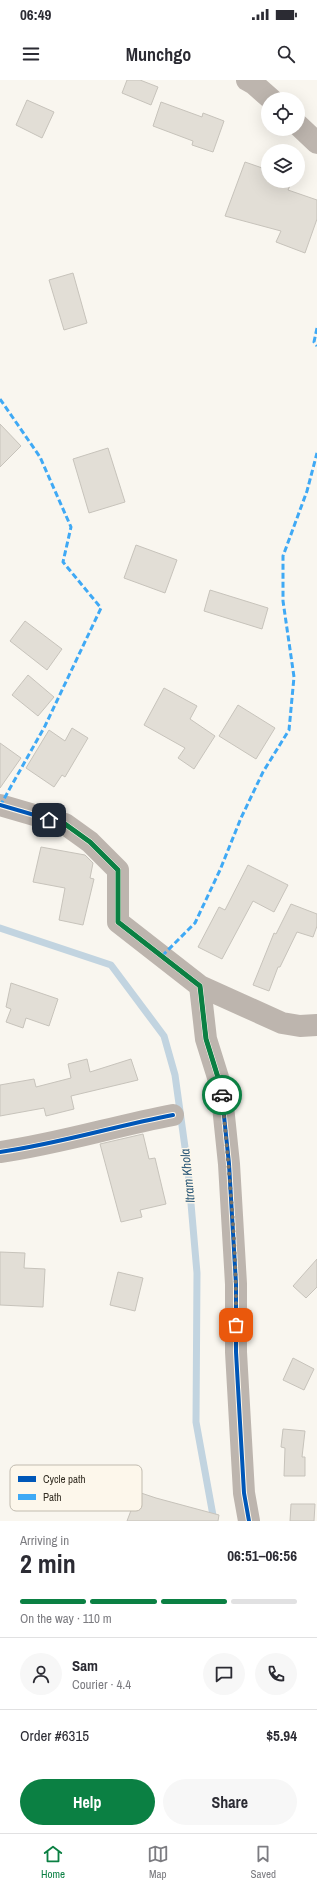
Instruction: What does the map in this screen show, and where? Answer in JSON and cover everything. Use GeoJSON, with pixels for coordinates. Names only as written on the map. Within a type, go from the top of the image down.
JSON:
{"type":"FeatureCollection","features":[{"type":"Feature","properties":{"kind":"street"},"geometry":{"type":"LineString","coordinates":[[247,80],[263,92]]}},
{"type":"Feature","properties":{"kind":"street"},"geometry":{"type":"LineString","coordinates":[[305,132],[317,143]]}},
{"type":"Feature","properties":{"kind":"street"},"geometry":{"type":"LineString","coordinates":[[0,806],[65,824],[90,842],[118,870],[118,922],[200,986],[282,1023],[300,1026],[317,1025]]}},
{"type":"Feature","properties":{"kind":"street"},"geometry":{"type":"LineString","coordinates":[[200,986],[206,1039],[221,1087],[229,1164],[236,1284],[236,1352],[244,1493],[249,1521]]}},
{"type":"Feature","properties":{"kind":"street"},"geometry":{"type":"LineString","coordinates":[[0,1152],[24,1149],[130,1123],[173,1115]]}},
{"type":"Feature","properties":{"kind":"building"},"geometry":{"type":"Polygon","coordinates":[[[127,80],[140,80],[158,87],[151,105],[122,93],[127,80]]]}},
{"type":"Feature","properties":{"kind":"building"},"geometry":{"type":"Polygon","coordinates":[[[27,100],[54,112],[42,138],[16,125],[27,100]]]}},
{"type":"Feature","properties":{"kind":"building"},"geometry":{"type":"Polygon","coordinates":[[[161,102],[202,117],[203,113],[224,121],[213,152],[192,145],[193,141],[153,126],[161,102]]]}},
{"type":"Feature","properties":{"kind":"building"},"geometry":{"type":"Polygon","coordinates":[[[245,162],[261,168],[261,188],[289,188],[288,190],[317,200],[317,219],[305,253],[276,242],[281,231],[225,216],[245,162]]]}},
{"type":"Feature","properties":{"kind":"building"},"geometry":{"type":"Polygon","coordinates":[[[73,273],[87,323],[64,330],[49,280],[73,273]]]}},
{"type":"Feature","properties":{"kind":"building"},"geometry":{"type":"Polygon","coordinates":[[[0,424],[21,446],[0,467],[0,424]]]}},
{"type":"Feature","properties":{"kind":"building"},"geometry":{"type":"Polygon","coordinates":[[[108,448],[125,502],[89,513],[73,459],[108,448]]]}},
{"type":"Feature","properties":{"kind":"building"},"geometry":{"type":"Polygon","coordinates":[[[136,545],[177,560],[165,593],[124,578],[136,545]]]}},
{"type":"Feature","properties":{"kind":"building"},"geometry":{"type":"Polygon","coordinates":[[[210,590],[268,608],[262,629],[204,611],[210,590]]]}},
{"type":"Feature","properties":{"kind":"building"},"geometry":{"type":"Polygon","coordinates":[[[25,621],[62,649],[47,670],[10,641],[25,621]]]}},
{"type":"Feature","properties":{"kind":"building"},"geometry":{"type":"Polygon","coordinates":[[[28,675],[54,697],[38,716],[12,695],[28,675]]]}},
{"type":"Feature","properties":{"kind":"building"},"geometry":{"type":"Polygon","coordinates":[[[164,688],[197,706],[190,719],[215,736],[194,769],[178,758],[185,748],[144,725],[164,688]]]}},
{"type":"Feature","properties":{"kind":"building"},"geometry":{"type":"Polygon","coordinates":[[[238,705],[275,728],[256,759],[219,736],[238,705]]]}},
{"type":"Feature","properties":{"kind":"building"},"geometry":{"type":"Polygon","coordinates":[[[72,728],[88,738],[65,777],[62,775],[54,787],[26,768],[49,730],[65,741],[72,728]]]}},
{"type":"Feature","properties":{"kind":"building"},"geometry":{"type":"Polygon","coordinates":[[[0,743],[21,758],[0,788],[0,743]]]}},
{"type":"Feature","properties":{"kind":"building"},"geometry":{"type":"Polygon","coordinates":[[[41,847],[85,855],[93,863],[90,878],[94,879],[83,925],[59,920],[65,888],[33,882],[41,847]]]}},
{"type":"Feature","properties":{"kind":"building"},"geometry":{"type":"Polygon","coordinates":[[[248,865],[288,885],[274,912],[253,901],[222,959],[198,947],[219,907],[225,910],[248,865]]]}},
{"type":"Feature","properties":{"kind":"building"},"geometry":{"type":"Polygon","coordinates":[[[291,904],[317,914],[317,926],[313,937],[297,932],[280,967],[278,967],[269,991],[253,985],[274,933],[276,934],[291,904]]]}},
{"type":"Feature","properties":{"kind":"building"},"geometry":{"type":"Polygon","coordinates":[[[11,983],[58,999],[49,1026],[26,1018],[23,1028],[6,1022],[11,1009],[6,1007],[11,983]]]}},
{"type":"Feature","properties":{"kind":"building"},"geometry":{"type":"Polygon","coordinates":[[[87,1059],[90,1072],[131,1059],[138,1080],[71,1096],[74,1109],[46,1116],[44,1108],[0,1116],[0,1085],[34,1079],[36,1087],[71,1078],[68,1064],[87,1059]]]}},
{"type":"Feature","properties":{"kind":"building"},"geometry":{"type":"Polygon","coordinates":[[[143,1134],[149,1159],[155,1158],[166,1204],[140,1210],[142,1217],[121,1222],[100,1144],[143,1134]]]}},
{"type":"Feature","properties":{"kind":"building"},"geometry":{"type":"Polygon","coordinates":[[[0,1252],[25,1253],[24,1268],[45,1269],[43,1307],[0,1305],[0,1252]]]}},
{"type":"Feature","properties":{"kind":"building"},"geometry":{"type":"Polygon","coordinates":[[[317,1259],[317,1287],[306,1298],[293,1286],[317,1259]]]}},
{"type":"Feature","properties":{"kind":"building"},"geometry":{"type":"Polygon","coordinates":[[[118,1272],[143,1278],[135,1311],[110,1305],[118,1272]]]}},
{"type":"Feature","properties":{"kind":"building"},"geometry":{"type":"Polygon","coordinates":[[[293,1358],[314,1369],[304,1390],[283,1380],[293,1358]]]}},
{"type":"Feature","properties":{"kind":"building"},"geometry":{"type":"Polygon","coordinates":[[[283,1429],[305,1431],[302,1457],[305,1457],[305,1476],[284,1476],[285,1448],[281,1447],[283,1429]]]}},
{"type":"Feature","properties":{"kind":"building"},"geometry":{"type":"Polygon","coordinates":[[[142,1493],[219,1515],[218,1521],[127,1521],[131,1511],[142,1511],[142,1493]]]}},
{"type":"Feature","properties":{"kind":"building"},"geometry":{"type":"Polygon","coordinates":[[[291,1504],[315,1504],[314,1521],[290,1521],[291,1504]]]}},
{"type":"Feature","properties":{"kind":"waterway","name":"Itram Khola"},"geometry":{"type":"LineString","coordinates":[[0,928],[111,965],[164,1036],[175,1075],[188,1169],[197,1273],[196,1422],[214,1521]]}},
{"type":"Feature","properties":{"kind":"marked path"},"geometry":{"type":"LineString","coordinates":[[317,328],[314,342],[317,346]]}},
{"type":"Feature","properties":{"kind":"marked path"},"geometry":{"type":"LineString","coordinates":[[0,399],[40,457],[71,527],[63,562],[101,608],[45,726],[0,806]]}},
{"type":"Feature","properties":{"kind":"marked path"},"geometry":{"type":"LineString","coordinates":[[162,956],[195,923],[263,772],[289,730],[294,677],[283,601],[283,556],[307,491],[317,453]]}},
{"type":"Feature","properties":{"kind":"cycle path"},"geometry":{"type":"LineString","coordinates":[[0,805],[65,824],[90,842],[118,870],[118,922],[200,986],[206,1039],[221,1087],[229,1164],[236,1284],[236,1352],[244,1493],[249,1521]]}},
{"type":"Feature","properties":{"kind":"cycle path"},"geometry":{"type":"LineString","coordinates":[[0,1152],[65,1140],[173,1115]]}},
{"type":"Feature","properties":{"kind":"way so far"},"geometry":{"type":"LineString","coordinates":[[222,1095],[229,1164],[236,1284],[236,1325]]}},
{"type":"Feature","properties":{"kind":"route"},"geometry":{"type":"LineString","coordinates":[[49,820],[65,824],[90,842],[118,870],[118,922],[200,986],[206,1039],[221,1087],[222,1095]]}}]}
